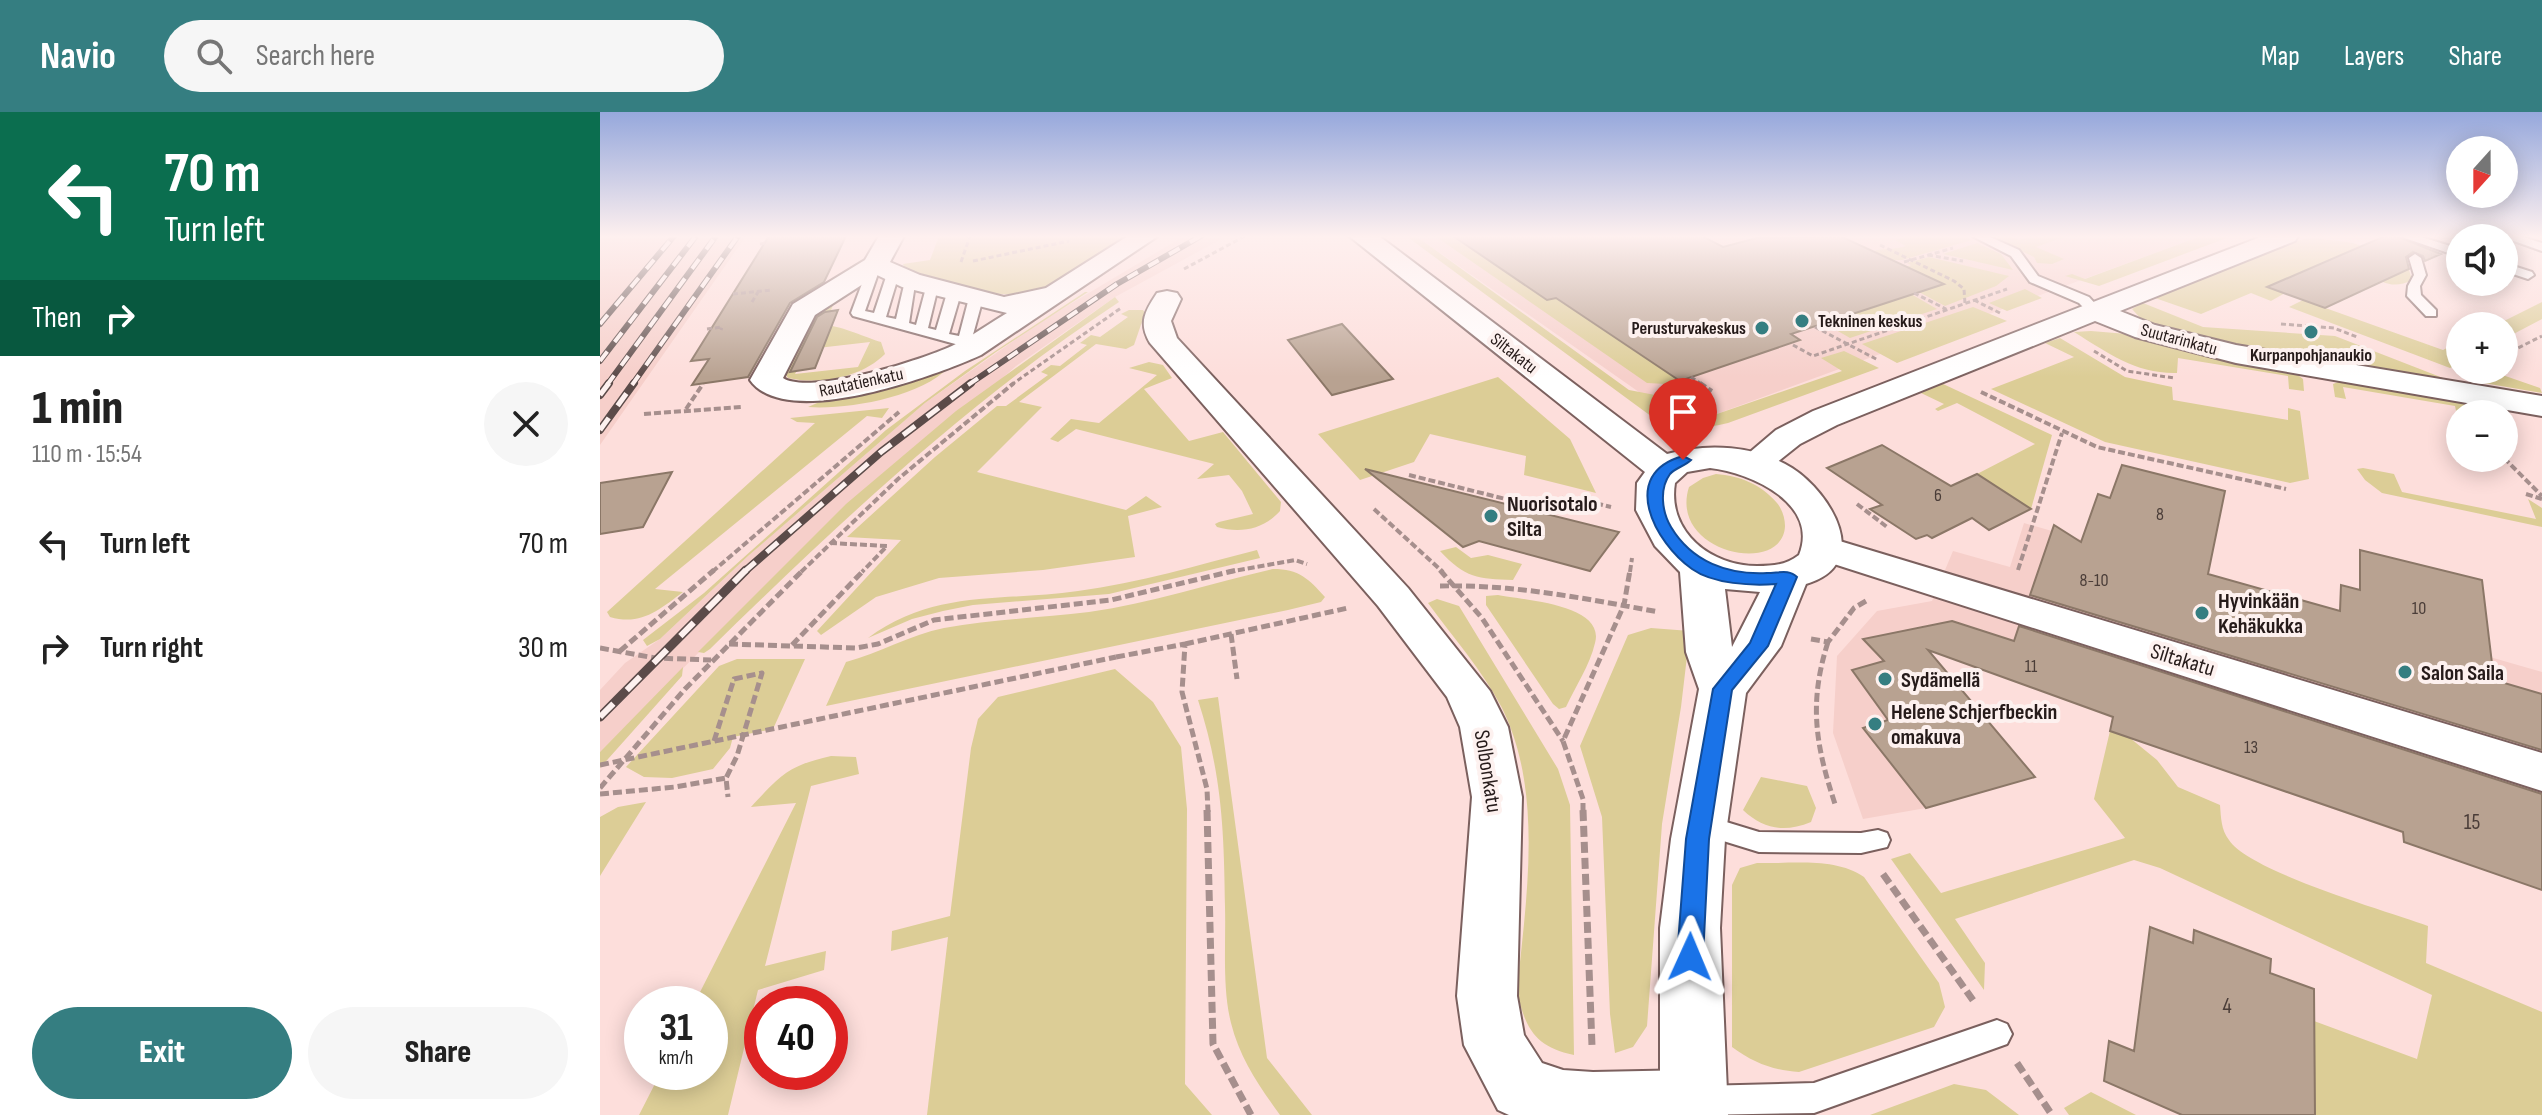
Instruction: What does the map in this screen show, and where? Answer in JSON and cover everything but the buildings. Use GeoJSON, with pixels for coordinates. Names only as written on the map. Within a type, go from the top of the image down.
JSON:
{"type":"FeatureCollection","features":[{"type":"Feature","properties":{"kind":"street","name":"Rautatienkatu"},"geometry":{"type":"LineString","coordinates":[[912,283],[815,300],[803,310],[770,368],[766,380],[768,386],[779,391],[795,392],[834,389],[930,367],[967,345],[1010,312],[1071,283]]}},
{"type":"Feature","properties":{"kind":"street"},"geometry":{"type":"LineString","coordinates":[[935,283],[1010,312]]}},
{"type":"Feature","properties":{"kind":"street","name":"Siltakatu"},"geometry":{"type":"LineString","coordinates":[[1423,283],[1665,470]]}},
{"type":"Feature","properties":{"kind":"street"},"geometry":{"type":"LineString","coordinates":[[1754,464],[1778,443],[1825,418],[2167,283]]}},
{"type":"Feature","properties":{"kind":"street","name":"Solbonkatu"},"geometry":{"type":"LineString","coordinates":[[1159,291],[1156,330],[1165,343],[1393,597],[1467,691],[1488,741],[1497,797],[1487,996],[1495,1045],[1521,1088],[1563,1102],[1693,1108]]}},
{"type":"Feature","properties":{"kind":"street","name":"Suutarinkatu"},"geometry":{"type":"LineString","coordinates":[[2095,311],[2145,331],[2236,354],[2542,406]]}},
{"type":"Feature","properties":{"kind":"street"},"geometry":{"type":"LineString","coordinates":[[1710,457],[1754,464],[1781,477],[1802,497],[1824,533],[1823,548],[1814,562],[1788,577],[1737,577],[1700,567],[1671,542],[1660,522],[1654,494],[1665,470],[1683,460],[1710,457]]}},
{"type":"Feature","properties":{"kind":"street","name":"Siltakatu"},"geometry":{"type":"LineString","coordinates":[[1823,548],[1910,572],[2542,772]]}},
{"type":"Feature","properties":{"kind":"street"},"geometry":{"type":"LineString","coordinates":[[1700,567],[1709,652],[1723,689]]}},
{"type":"Feature","properties":{"kind":"street"},"geometry":{"type":"LineString","coordinates":[[1693,1108],[1690,928],[1700,824],[1723,689],[1758,646],[1788,577]]}},
{"type":"Feature","properties":{"kind":"lane"},"geometry":{"type":"LineString","coordinates":[[922,283],[858,313],[942,335],[967,345]]}},
{"type":"Feature","properties":{"kind":"lane"},"geometry":{"type":"LineString","coordinates":[[879,318],[924,283]]}},
{"type":"Feature","properties":{"kind":"lane"},"geometry":{"type":"LineString","coordinates":[[902,324],[926,283]]}},
{"type":"Feature","properties":{"kind":"lane"},"geometry":{"type":"LineString","coordinates":[[921,330],[928,283]]}},
{"type":"Feature","properties":{"kind":"lane"},"geometry":{"type":"LineString","coordinates":[[929,283],[942,335]]}},
{"type":"Feature","properties":{"kind":"lane"},"geometry":{"type":"LineString","coordinates":[[930,283],[967,345]]}},
{"type":"Feature","properties":{"kind":"lane"},"geometry":{"type":"LineString","coordinates":[[2043,283],[2084,300],[2095,311]]}},
{"type":"Feature","properties":{"kind":"lane"},"geometry":{"type":"LineString","coordinates":[[2416,283],[2414,296],[2431,313]]}},
{"type":"Feature","properties":{"kind":"lane"},"geometry":{"type":"LineString","coordinates":[[1700,824],[1759,842],[1869,842]]}},
{"type":"Feature","properties":{"kind":"lane"},"geometry":{"type":"LineString","coordinates":[[1693,1108],[1814,1098],[1997,1034]]}},
{"type":"Feature","properties":{"kind":"path"},"geometry":{"type":"LineString","coordinates":[[600,791],[636,740],[830,543],[994,399],[1075,338],[1172,283]]}},
{"type":"Feature","properties":{"kind":"path"},"geometry":{"type":"LineString","coordinates":[[1956,283],[1964,289],[1965,304]]}},
{"type":"Feature","properties":{"kind":"path"},"geometry":{"type":"LineString","coordinates":[[1793,345],[1813,356],[2023,283]]}},
{"type":"Feature","properties":{"kind":"path"},"geometry":{"type":"LineString","coordinates":[[752,302],[758,291]]}},
{"type":"Feature","properties":{"kind":"path"},"geometry":{"type":"LineString","coordinates":[[1914,293],[1947,310]]}},
{"type":"Feature","properties":{"kind":"path"},"geometry":{"type":"LineString","coordinates":[[707,329],[722,327],[721,330]]}},
{"type":"Feature","properties":{"kind":"path"},"geometry":{"type":"LineString","coordinates":[[1815,327],[1884,364]]}},
{"type":"Feature","properties":{"kind":"path"},"geometry":{"type":"LineString","coordinates":[[2518,348],[2542,336]]}},
{"type":"Feature","properties":{"kind":"path"},"geometry":{"type":"LineString","coordinates":[[2127,371],[2174,378]]}},
{"type":"Feature","properties":{"kind":"path"},"geometry":{"type":"LineString","coordinates":[[1691,377],[1712,391]]}},
{"type":"Feature","properties":{"kind":"path"},"geometry":{"type":"LineString","coordinates":[[686,410],[703,384]]}},
{"type":"Feature","properties":{"kind":"path"},"geometry":{"type":"LineString","coordinates":[[1990,397],[2097,447],[2286,489]]}},
{"type":"Feature","properties":{"kind":"path"},"geometry":{"type":"LineString","coordinates":[[644,414],[749,407]]}},
{"type":"Feature","properties":{"kind":"path"},"geometry":{"type":"LineString","coordinates":[[620,651],[900,411]]}},
{"type":"Feature","properties":{"kind":"path"},"geometry":{"type":"LineString","coordinates":[[2015,578],[2062,433]]}},
{"type":"Feature","properties":{"kind":"path"},"geometry":{"type":"LineString","coordinates":[[2517,472],[2542,498]]}},
{"type":"Feature","properties":{"kind":"path"},"geometry":{"type":"LineString","coordinates":[[1409,475],[1554,511],[1565,496],[1600,505]]}},
{"type":"Feature","properties":{"kind":"path"},"geometry":{"type":"LineString","coordinates":[[2526,494],[2542,498]]}},
{"type":"Feature","properties":{"kind":"path"},"geometry":{"type":"LineString","coordinates":[[791,646],[887,546],[830,543]]}},
{"type":"Feature","properties":{"kind":"path"},"geometry":{"type":"LineString","coordinates":[[1593,1104],[1583,799],[1563,741],[1624,605],[1633,564],[1631,551]]}},
{"type":"Feature","properties":{"kind":"path"},"geometry":{"type":"LineString","coordinates":[[729,644],[856,648],[878,644],[934,620],[1111,600],[1260,565],[1295,560],[1314,566]]}},
{"type":"Feature","properties":{"kind":"path"},"geometry":{"type":"LineString","coordinates":[[600,765],[1185,644],[1455,584],[1624,605],[1708,623]]}},
{"type":"Feature","properties":{"kind":"path"},"geometry":{"type":"LineString","coordinates":[[1339,598],[1347,608]]}},
{"type":"Feature","properties":{"kind":"path"},"geometry":{"type":"LineString","coordinates":[[1231,634],[1237,679]]}},
{"type":"Feature","properties":{"kind":"path"},"geometry":{"type":"LineString","coordinates":[[1828,642],[1817,673],[1813,724],[1820,762],[1838,815],[1869,842],[2052,1115]]}},
{"type":"Feature","properties":{"kind":"path"},"geometry":{"type":"LineString","coordinates":[[1185,644],[1182,692],[1207,789],[1213,1044],[1251,1115]]}},
{"type":"Feature","properties":{"kind":"path"},"geometry":{"type":"LineString","coordinates":[[600,648],[655,658],[712,660]]}},
{"type":"Feature","properties":{"kind":"path"},"geometry":{"type":"LineString","coordinates":[[714,741],[734,679],[762,673],[737,756],[726,778],[728,797]]}},
{"type":"Feature","properties":{"kind":"path"},"geometry":{"type":"LineString","coordinates":[[600,791],[675,787],[726,778]]}},
{"type":"Feature","properties":{"kind":"shaded area"},"geometry":{"type":"Polygon","coordinates":[[[600,283],[713,283],[600,445],[600,283]]]}},
{"type":"Feature","properties":{"kind":"shaded area"},"geometry":{"type":"Polygon","coordinates":[[[953,283],[1057,283],[1047,289],[1017,295],[988,293],[953,283]]]}},
{"type":"Feature","properties":{"kind":"shaded area"},"geometry":{"type":"Polygon","coordinates":[[[1106,283],[1141,283],[1115,297],[1016,366],[727,624],[600,752],[600,690],[625,663],[660,639],[748,556],[925,403],[1042,321],[1106,283]]]}},
{"type":"Feature","properties":{"kind":"shaded area"},"geometry":{"type":"Polygon","coordinates":[[[1470,283],[1481,283],[1629,390],[1697,403],[1714,415],[1842,371],[1821,358],[1844,351],[1879,368],[1728,423],[1694,428],[1659,422],[1470,283]]]}},
{"type":"Feature","properties":{"kind":"shaded area"},"geometry":{"type":"Polygon","coordinates":[[[1483,283],[2074,283],[1714,415],[1666,411],[1483,283]]]}},
{"type":"Feature","properties":{"kind":"shaded area"},"geometry":{"type":"Polygon","coordinates":[[[1503,283],[1522,283],[1547,300],[1608,283],[1658,283],[1631,348],[1686,385],[1647,383],[1503,283]]]}},
{"type":"Feature","properties":{"kind":"shaded area"},"geometry":{"type":"Polygon","coordinates":[[[1943,283],[2000,283],[1945,306],[1919,292],[1943,283]]]}},
{"type":"Feature","properties":{"kind":"shaded area"},"geometry":{"type":"Polygon","coordinates":[[[2193,283],[2276,283],[2268,286],[2285,293],[2271,301],[2251,293],[2201,314],[2155,298],[2193,283]]]}},
{"type":"Feature","properties":{"kind":"shaded area"},"geometry":{"type":"Polygon","coordinates":[[[2025,289],[2042,298],[2007,311],[1989,303],[2025,289]]]}},
{"type":"Feature","properties":{"kind":"shaded area"},"geometry":{"type":"Polygon","coordinates":[[[1088,292],[925,403],[748,556],[660,639],[647,646],[643,640],[704,593],[886,430],[965,371],[1088,292]]]}},
{"type":"Feature","properties":{"kind":"shaded area"},"geometry":{"type":"Polygon","coordinates":[[[1911,294],[1937,309],[1850,338],[1824,323],[1911,294]]]}},
{"type":"Feature","properties":{"kind":"shaded area"},"geometry":{"type":"Polygon","coordinates":[[[1115,297],[1119,302],[1010,380],[906,465],[710,649],[704,653],[698,652],[846,504],[956,411],[1115,297]]]}},
{"type":"Feature","properties":{"kind":"shaded area"},"geometry":{"type":"Polygon","coordinates":[[[835,300],[825,326],[881,342],[885,354],[864,369],[839,378],[813,381],[788,378],[783,371],[810,315],[835,300]],[[870,342],[809,349],[795,374],[858,367],[870,342]]]}},
{"type":"Feature","properties":{"kind":"shaded area"},"geometry":{"type":"Polygon","coordinates":[[[2303,300],[2443,350],[2446,348],[2446,366],[2289,307],[2303,300]]]}},
{"type":"Feature","properties":{"kind":"shaded area"},"geometry":{"type":"Polygon","coordinates":[[[2542,302],[2542,319],[2518,332],[2518,314],[2542,302]]]}},
{"type":"Feature","properties":{"kind":"shaded area"},"geometry":{"type":"Polygon","coordinates":[[[2143,303],[2203,327],[2335,336],[2443,378],[2439,380],[2186,335],[2143,321],[2132,309],[2143,303]]]}},
{"type":"Feature","properties":{"kind":"shaded area"},"geometry":{"type":"Polygon","coordinates":[[[1973,307],[2007,321],[1897,363],[1862,344],[1973,307]]]}},
{"type":"Feature","properties":{"kind":"shaded area"},"geometry":{"type":"Polygon","coordinates":[[[1129,310],[1143,310],[1145,313],[1134,345],[1126,349],[1096,344],[1019,402],[1042,407],[977,472],[1126,510],[1146,496],[1162,507],[1128,516],[1135,557],[1043,570],[939,578],[876,597],[821,635],[817,631],[901,540],[847,537],[997,406],[1006,406],[1048,375],[1041,372],[1051,365],[1060,366],[1087,345],[1080,343],[1091,335],[1100,337],[1128,317],[1121,314],[1129,310]]]}},
{"type":"Feature","properties":{"kind":"shaded area"},"geometry":{"type":"Polygon","coordinates":[[[2074,332],[2127,334],[2191,352],[2295,373],[2303,379],[2304,391],[2289,389],[2288,376],[2178,358],[2177,373],[2148,370],[2123,361],[2074,332]]]}},
{"type":"Feature","properties":{"kind":"shaded area"},"geometry":{"type":"Polygon","coordinates":[[[2060,338],[2125,377],[2172,387],[2173,400],[2288,420],[2288,408],[2300,411],[2309,479],[2290,483],[2105,442],[1991,389],[2074,357],[2045,343],[2060,338]]]}},
{"type":"Feature","properties":{"kind":"shaded area"},"geometry":{"type":"Polygon","coordinates":[[[1149,362],[1163,365],[1172,378],[1144,389],[1189,441],[1223,432],[1281,502],[1280,511],[1274,517],[1252,528],[1235,530],[1217,527],[1215,524],[1219,522],[1253,514],[1242,491],[1229,475],[1197,479],[1214,464],[1076,429],[1058,442],[1050,439],[1071,419],[1099,423],[1157,375],[1129,368],[1149,362]]]}},
{"type":"Feature","properties":{"kind":"shaded area"},"geometry":{"type":"Polygon","coordinates":[[[948,368],[920,387],[882,400],[808,407],[824,400],[948,368]]]}},
{"type":"Feature","properties":{"kind":"shaded area"},"geometry":{"type":"Polygon","coordinates":[[[1498,377],[1570,439],[1596,493],[1524,475],[1526,456],[1430,434],[1414,462],[1360,480],[1318,434],[1498,377]]]}},
{"type":"Feature","properties":{"kind":"shaded area"},"geometry":{"type":"Polygon","coordinates":[[[2518,380],[2540,388],[2542,393],[2490,384],[2518,384],[2518,380]]]}},
{"type":"Feature","properties":{"kind":"shaded area"},"geometry":{"type":"Polygon","coordinates":[[[2341,381],[2454,400],[2446,400],[2446,404],[2343,387],[2346,399],[2335,397],[2333,384],[2341,381]]]}},
{"type":"Feature","properties":{"kind":"shaded area"},"geometry":{"type":"Polygon","coordinates":[[[1941,383],[2052,435],[2031,509],[1977,474],[2035,444],[1957,403],[1938,411],[1935,409],[1944,404],[1921,393],[1941,383]]]}},
{"type":"Feature","properties":{"kind":"shaded area"},"geometry":{"type":"Polygon","coordinates":[[[889,408],[882,418],[867,416],[655,589],[683,592],[674,599],[640,618],[610,617],[607,612],[815,423],[797,422],[790,418],[889,408]]]}},
{"type":"Feature","properties":{"kind":"shaded area"},"geometry":{"type":"Polygon","coordinates":[[[2357,469],[2394,474],[2402,492],[2536,519],[2528,499],[2542,508],[2542,527],[2382,493],[2357,469]]]}},
{"type":"Feature","properties":{"kind":"shaded area"},"geometry":{"type":"Polygon","coordinates":[[[1716,474],[1750,482],[1777,503],[1785,523],[1779,542],[1766,551],[1748,553],[1728,550],[1710,542],[1695,528],[1687,510],[1689,487],[1716,474]]]}},
{"type":"Feature","properties":{"kind":"shaded area"},"geometry":{"type":"Polygon","coordinates":[[[2024,523],[2542,672],[2542,882],[2110,731],[2113,717],[1928,650],[1852,670],[1888,720],[1863,729],[1926,808],[1863,819],[1833,733],[1837,656],[1877,611],[1932,601],[1953,551],[2010,567],[2024,523]]]}},
{"type":"Feature","properties":{"kind":"shaded area"},"geometry":{"type":"Polygon","coordinates":[[[1456,547],[1471,558],[1488,555],[1522,564],[1513,580],[1481,578],[1457,567],[1440,551],[1456,547]]]}},
{"type":"Feature","properties":{"kind":"shaded area"},"geometry":{"type":"Polygon","coordinates":[[[1257,550],[1260,558],[1109,594],[973,605],[912,619],[868,638],[893,622],[944,604],[1101,588],[1257,550]]]}},
{"type":"Feature","properties":{"kind":"shaded area"},"geometry":{"type":"Polygon","coordinates":[[[1273,569],[1303,576],[1325,597],[1321,602],[1288,610],[826,706],[846,662],[931,631],[1112,608],[1273,569]]]}},
{"type":"Feature","properties":{"kind":"shaded area"},"geometry":{"type":"Polygon","coordinates":[[[1498,595],[1560,606],[1588,620],[1595,630],[1590,659],[1566,707],[1559,709],[1553,704],[1486,605],[1486,596],[1498,595]]]}},
{"type":"Feature","properties":{"kind":"shaded area"},"geometry":{"type":"Polygon","coordinates":[[[1437,599],[1459,606],[1558,769],[1570,805],[1574,1055],[1541,1041],[1528,1025],[1520,1004],[1517,991],[1529,847],[1523,775],[1515,741],[1502,708],[1477,667],[1428,603],[1437,599]]]}},
{"type":"Feature","properties":{"kind":"shaded area"},"geometry":{"type":"Polygon","coordinates":[[[1651,628],[1690,631],[1662,824],[1647,1026],[1633,1047],[1615,1053],[1610,1014],[1602,817],[1580,746],[1628,635],[1651,628]]]}},
{"type":"Feature","properties":{"kind":"shaded area"},"geometry":{"type":"Polygon","coordinates":[[[737,659],[805,659],[773,729],[733,737],[730,748],[713,769],[672,778],[644,777],[626,767],[719,666],[737,659]]]}},
{"type":"Feature","properties":{"kind":"shaded area"},"geometry":{"type":"Polygon","coordinates":[[[683,667],[682,676],[600,768],[600,752],[683,667]]]}},
{"type":"Feature","properties":{"kind":"shaded area"},"geometry":{"type":"Polygon","coordinates":[[[1115,669],[1153,702],[1181,747],[1187,809],[1185,1084],[1212,1115],[927,1115],[948,937],[891,951],[892,931],[950,916],[971,748],[978,719],[998,697],[1115,669]]]}},
{"type":"Feature","properties":{"kind":"shaded area"},"geometry":{"type":"Polygon","coordinates":[[[1218,697],[1267,1058],[1312,1115],[1280,1115],[1245,1060],[1231,1023],[1225,980],[1225,879],[1220,802],[1212,753],[1198,700],[1218,697]]]}},
{"type":"Feature","properties":{"kind":"shaded area"},"geometry":{"type":"Polygon","coordinates":[[[2110,731],[2130,738],[2157,760],[2178,787],[2220,805],[2224,832],[2242,852],[2290,877],[2428,926],[2426,963],[2542,1012],[2542,1115],[2315,1115],[2314,1021],[2417,1059],[2432,995],[2160,868],[2134,860],[1955,919],[1985,963],[1984,990],[1891,859],[1910,853],[1941,893],[2125,838],[2094,799],[2110,731]]]}},
{"type":"Feature","properties":{"kind":"shaded area"},"geometry":{"type":"Polygon","coordinates":[[[831,756],[856,757],[859,774],[811,786],[765,966],[826,951],[824,970],[771,986],[744,986],[744,1048],[728,1115],[639,1115],[652,1090],[728,1090],[728,986],[703,986],[796,803],[751,807],[786,773],[831,756]]]}},
{"type":"Feature","properties":{"kind":"shaded area"},"geometry":{"type":"Polygon","coordinates":[[[1761,777],[1807,786],[1816,808],[1811,822],[1792,827],[1774,827],[1758,821],[1743,810],[1761,777]]]}},
{"type":"Feature","properties":{"kind":"shaded area"},"geometry":{"type":"Polygon","coordinates":[[[646,802],[600,876],[600,817],[618,807],[646,802]]]}},
{"type":"Feature","properties":{"kind":"shaded area"},"geometry":{"type":"Polygon","coordinates":[[[1757,863],[1826,864],[1864,877],[1939,983],[1945,1007],[1934,1027],[1799,1072],[1764,1065],[1732,1047],[1732,885],[1740,868],[1757,863]]]}},
{"type":"Feature","properties":{"kind":"shaded area"},"geometry":{"type":"Polygon","coordinates":[[[1954,1084],[1986,1090],[2019,1115],[1870,1115],[1954,1084]]]}},
{"type":"Feature","properties":{"kind":"shaded area"},"geometry":{"type":"Polygon","coordinates":[[[2091,1092],[2136,1115],[2069,1115],[2064,1108],[2091,1092]]]}},
{"type":"Feature","properties":{"kind":"railway"},"geometry":{"type":"LineString","coordinates":[[600,324],[635,283]]}},
{"type":"Feature","properties":{"kind":"railway"},"geometry":{"type":"LineString","coordinates":[[600,361],[660,283]]}},
{"type":"Feature","properties":{"kind":"railway"},"geometry":{"type":"LineString","coordinates":[[607,385],[682,283]]}},
{"type":"Feature","properties":{"kind":"railway"},"geometry":{"type":"LineString","coordinates":[[632,385],[705,283]]}},
{"type":"Feature","properties":{"kind":"railway"},"geometry":{"type":"LineString","coordinates":[[968,385],[1119,283]]}},
{"type":"Feature","properties":{"kind":"railway"},"geometry":{"type":"LineString","coordinates":[[600,395],[609,383]]}},
{"type":"Feature","properties":{"kind":"railway"},"geometry":{"type":"LineString","coordinates":[[600,430],[634,383]]}},
{"type":"Feature","properties":{"kind":"railway"},"geometry":{"type":"LineString","coordinates":[[744,572],[881,452],[971,383]]}},
{"type":"Feature","properties":{"kind":"railway"},"geometry":{"type":"LineString","coordinates":[[600,717],[744,572]]}},
{"type":"Feature","properties":{"kind":"place","name":"Tekninen keskus"},"geometry":{"type":"Point","coordinates":[1802,321]}},
{"type":"Feature","properties":{"kind":"place","name":"Perusturvakeskus"},"geometry":{"type":"Point","coordinates":[1762,328]}},
{"type":"Feature","properties":{"kind":"place","name":"Kurpanpohjanaukio"},"geometry":{"type":"Point","coordinates":[2311,332]}},
{"type":"Feature","properties":{"kind":"place","name":"Nuorisotalo Silta"},"geometry":{"type":"Point","coordinates":[1491,516]}},
{"type":"Feature","properties":{"kind":"place","name":"Hyvinkään Kehäkukka"},"geometry":{"type":"Point","coordinates":[2202,613]}},
{"type":"Feature","properties":{"kind":"place","name":"Salon Saila"},"geometry":{"type":"Point","coordinates":[2405,672]}},
{"type":"Feature","properties":{"kind":"place","name":"Sydämellä"},"geometry":{"type":"Point","coordinates":[1885,679]}},
{"type":"Feature","properties":{"kind":"place","name":"Helene Schjerfbeckin omakuva"},"geometry":{"type":"Point","coordinates":[1875,724]}},
{"type":"Feature","properties":{"kind":"route"},"geometry":{"type":"LineString","coordinates":[[1683,460],[1665,470],[1654,494],[1660,522],[1671,542],[1700,567],[1715,573],[1764,579],[1788,577],[1758,646],[1723,689],[1698,839],[1690,957]]}}]}
